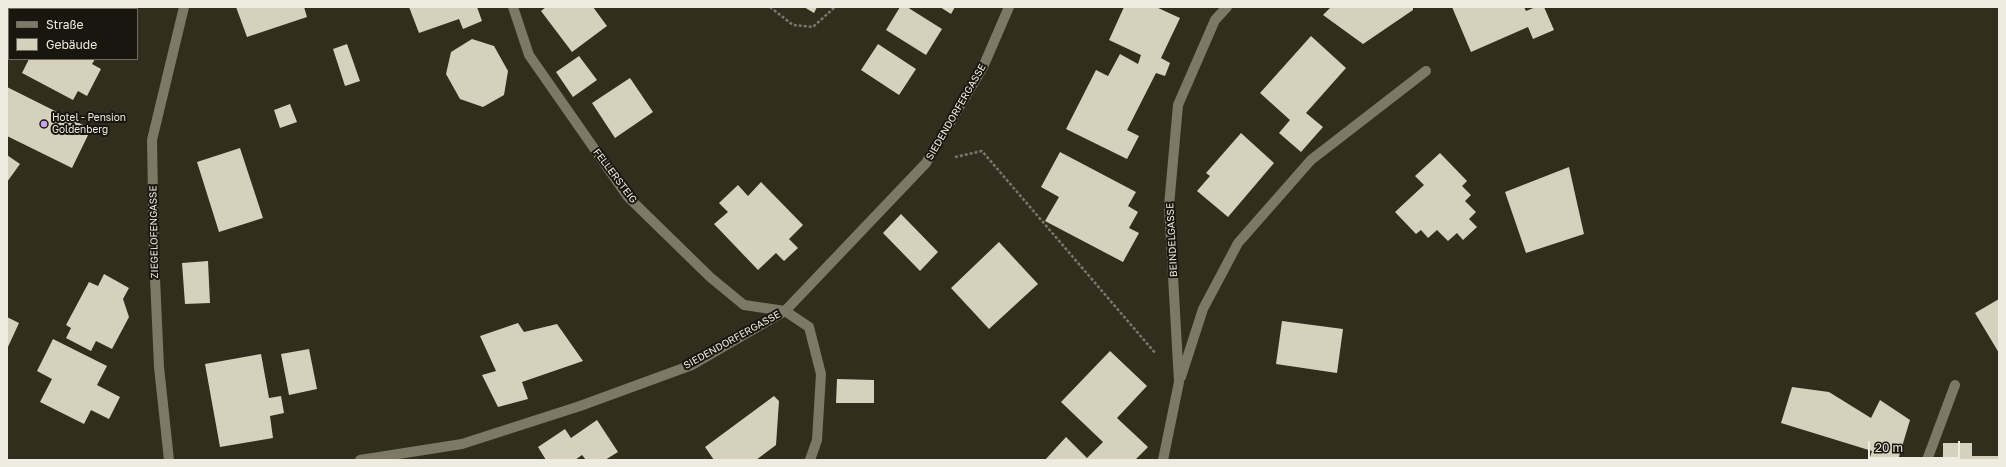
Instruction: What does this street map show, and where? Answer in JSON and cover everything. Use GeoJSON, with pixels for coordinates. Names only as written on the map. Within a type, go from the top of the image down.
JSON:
{"type":"FeatureCollection","features":[{"type":"Feature","properties":{"kind":"street","name":"ZIEGELOFENGASSE"},"geometry":{"type":"LineString","coordinates":[[169,460],[159,368],[154,256],[152,140],[184,7]]}},
{"type":"Feature","properties":{"kind":"street","name":"FELLERSTEIG"},"geometry":{"type":"LineString","coordinates":[[513,7],[529,55],[628,197],[710,277],[744,305],[785,311]]}},
{"type":"Feature","properties":{"kind":"street","name":"SIEDENDORFERGASSE"},"geometry":{"type":"LineString","coordinates":[[360,460],[462,444],[580,406],[692,365],[785,311],[926,164],[983,67],[1009,7]]}},
{"type":"Feature","properties":{"kind":"street","name":"BEINDELGASSE"},"geometry":{"type":"LineString","coordinates":[[1163,460],[1179,382],[1169,206],[1178,105],[1215,20],[1227,7]]}},
{"type":"Feature","properties":{"kind":"street"},"geometry":{"type":"LineString","coordinates":[[1179,382],[1203,309],[1238,243],[1311,160],[1426,71]]}},
{"type":"Feature","properties":{"kind":"street"},"geometry":{"type":"LineString","coordinates":[[785,311],[809,327],[821,374],[817,440],[810,460]]}},
{"type":"Feature","properties":{"kind":"street"},"geometry":{"type":"LineString","coordinates":[[1927,460],[1955,386]]}},
{"type":"Feature","properties":{"kind":"path"},"geometry":{"type":"LineString","coordinates":[[770,7],[793,24],[812,27],[835,7]]}},
{"type":"Feature","properties":{"kind":"path"},"geometry":{"type":"LineString","coordinates":[[926,164],[982,151],[1179,382]]}},
{"type":"Feature","properties":{"kind":"building"},"geometry":{"type":"Polygon","coordinates":[[[63,7],[117,7],[116,8],[63,7]]]}},
{"type":"Feature","properties":{"kind":"building"},"geometry":{"type":"Polygon","coordinates":[[[236,7],[304,7],[307,17],[247,37],[236,7]]]}},
{"type":"Feature","properties":{"kind":"building"},"geometry":{"type":"Polygon","coordinates":[[[409,7],[477,7],[482,21],[463,29],[459,19],[419,33],[409,7]]]}},
{"type":"Feature","properties":{"kind":"building"},"geometry":{"type":"Polygon","coordinates":[[[546,7],[593,7],[607,26],[572,52],[541,11],[546,7]]]}},
{"type":"Feature","properties":{"kind":"building"},"geometry":{"type":"Polygon","coordinates":[[[804,7],[817,7],[814,13],[804,7]]]}},
{"type":"Feature","properties":{"kind":"building"},"geometry":{"type":"Polygon","coordinates":[[[900,7],[907,7],[942,29],[926,55],[886,30],[900,7]]]}},
{"type":"Feature","properties":{"kind":"building"},"geometry":{"type":"Polygon","coordinates":[[[940,7],[955,7],[951,14],[940,7]]]}},
{"type":"Feature","properties":{"kind":"building"},"geometry":{"type":"Polygon","coordinates":[[[1124,7],[1156,7],[1180,18],[1161,58],[1170,63],[1165,76],[1156,73],[1127,130],[1139,136],[1127,159],[1066,129],[1096,70],[1108,76],[1120,54],[1138,64],[1141,55],[1109,40],[1124,7]]]}},
{"type":"Feature","properties":{"kind":"building"},"geometry":{"type":"Polygon","coordinates":[[[1331,7],[1413,7],[1413,10],[1363,44],[1323,15],[1331,7]]]}},
{"type":"Feature","properties":{"kind":"building"},"geometry":{"type":"Polygon","coordinates":[[[1452,7],[1524,7],[1526,11],[1536,7],[1544,7],[1554,30],[1533,39],[1528,27],[1471,52],[1452,7]]]}},
{"type":"Feature","properties":{"kind":"building"},"geometry":{"type":"Polygon","coordinates":[[[1311,36],[1346,68],[1306,113],[1323,127],[1301,152],[1279,133],[1290,120],[1260,93],[1311,36]]]}},
{"type":"Feature","properties":{"kind":"building"},"geometry":{"type":"Polygon","coordinates":[[[472,39],[494,46],[508,71],[504,95],[483,107],[460,99],[446,74],[451,52],[472,39]]]}},
{"type":"Feature","properties":{"kind":"building"},"geometry":{"type":"Polygon","coordinates":[[[347,44],[360,81],[345,86],[333,49],[347,44]]]}},
{"type":"Feature","properties":{"kind":"building"},"geometry":{"type":"Polygon","coordinates":[[[878,44],[916,69],[899,95],[861,70],[878,44]]]}},
{"type":"Feature","properties":{"kind":"building"},"geometry":{"type":"Polygon","coordinates":[[[579,56],[597,80],[573,97],[556,72],[579,56]]]}},
{"type":"Feature","properties":{"kind":"building"},"geometry":{"type":"Polygon","coordinates":[[[28,60],[94,60],[92,64],[101,69],[87,96],[78,91],[73,100],[22,73],[28,60]]]}},
{"type":"Feature","properties":{"kind":"building"},"geometry":{"type":"Polygon","coordinates":[[[630,78],[653,112],[615,138],[592,103],[630,78]]]}},
{"type":"Feature","properties":{"kind":"building","name":"Hotel - Pension Goldenberg"},"geometry":{"type":"Polygon","coordinates":[[[7,87],[91,129],[72,168],[7,136],[7,87]]]}},
{"type":"Feature","properties":{"kind":"building"},"geometry":{"type":"Polygon","coordinates":[[[290,104],[297,122],[280,128],[274,110],[290,104]]]}},
{"type":"Feature","properties":{"kind":"building"},"geometry":{"type":"Polygon","coordinates":[[[1241,133],[1274,163],[1228,217],[1197,191],[1210,176],[1206,173],[1241,133]]]}},
{"type":"Feature","properties":{"kind":"building"},"geometry":{"type":"Polygon","coordinates":[[[240,148],[263,218],[219,232],[197,162],[240,148]]]}},
{"type":"Feature","properties":{"kind":"building"},"geometry":{"type":"Polygon","coordinates":[[[1060,152],[1136,192],[1128,206],[1138,212],[1129,228],[1139,233],[1123,262],[1045,221],[1059,197],[1041,187],[1060,152]]]}},
{"type":"Feature","properties":{"kind":"building"},"geometry":{"type":"Polygon","coordinates":[[[1440,153],[1467,181],[1462,186],[1471,195],[1465,201],[1476,212],[1469,219],[1477,227],[1463,240],[1457,233],[1448,241],[1437,230],[1428,238],[1421,230],[1416,234],[1395,212],[1424,185],[1415,176],[1440,153]]]}},
{"type":"Feature","properties":{"kind":"building"},"geometry":{"type":"Polygon","coordinates":[[[7,155],[20,164],[7,182],[7,155]]]}},
{"type":"Feature","properties":{"kind":"building"},"geometry":{"type":"Polygon","coordinates":[[[1569,167],[1584,234],[1526,253],[1505,192],[1569,167]]]}},
{"type":"Feature","properties":{"kind":"building"},"geometry":{"type":"Polygon","coordinates":[[[761,182],[803,225],[789,239],[798,248],[784,261],[776,253],[758,270],[714,224],[728,212],[719,203],[738,185],[748,196],[761,182]]]}},
{"type":"Feature","properties":{"kind":"building"},"geometry":{"type":"Polygon","coordinates":[[[901,214],[938,252],[920,271],[883,233],[901,214]]]}},
{"type":"Feature","properties":{"kind":"building"},"geometry":{"type":"Polygon","coordinates":[[[999,242],[1038,284],[989,329],[951,288],[999,242]]]}},
{"type":"Feature","properties":{"kind":"building"},"geometry":{"type":"Polygon","coordinates":[[[208,261],[210,303],[185,304],[182,263],[208,261]]]}},
{"type":"Feature","properties":{"kind":"building"},"geometry":{"type":"Polygon","coordinates":[[[104,274],[129,288],[123,299],[129,317],[112,349],[96,341],[91,351],[66,338],[71,328],[66,325],[89,282],[98,286],[104,274]]]}},
{"type":"Feature","properties":{"kind":"building"},"geometry":{"type":"Polygon","coordinates":[[[1999,299],[1999,353],[1975,313],[1999,299]]]}},
{"type":"Feature","properties":{"kind":"building"},"geometry":{"type":"Polygon","coordinates":[[[7,317],[19,323],[7,349],[7,317]]]}},
{"type":"Feature","properties":{"kind":"building"},"geometry":{"type":"Polygon","coordinates":[[[1282,321],[1343,329],[1337,373],[1276,364],[1282,321]]]}},
{"type":"Feature","properties":{"kind":"building"},"geometry":{"type":"Polygon","coordinates":[[[518,323],[524,332],[557,324],[583,361],[522,382],[528,399],[498,407],[482,375],[496,371],[480,336],[518,323]]]}},
{"type":"Feature","properties":{"kind":"building"},"geometry":{"type":"Polygon","coordinates":[[[53,339],[107,366],[97,385],[120,397],[109,419],[91,410],[84,424],[40,402],[52,379],[37,371],[53,339]]]}},
{"type":"Feature","properties":{"kind":"building"},"geometry":{"type":"Polygon","coordinates":[[[309,349],[317,389],[289,395],[281,354],[309,349]]]}},
{"type":"Feature","properties":{"kind":"building"},"geometry":{"type":"Polygon","coordinates":[[[1110,351],[1147,386],[1117,418],[1148,447],[1135,460],[1045,460],[1066,437],[1087,458],[1103,442],[1061,402],[1110,351]]]}},
{"type":"Feature","properties":{"kind":"building"},"geometry":{"type":"Polygon","coordinates":[[[261,354],[269,398],[281,396],[284,413],[270,416],[273,438],[220,447],[205,364],[261,354]]]}},
{"type":"Feature","properties":{"kind":"building"},"geometry":{"type":"Polygon","coordinates":[[[837,379],[874,380],[874,403],[836,403],[837,379]]]}},
{"type":"Feature","properties":{"kind":"building"},"geometry":{"type":"Polygon","coordinates":[[[1792,387],[1829,392],[1871,418],[1880,400],[1910,420],[1898,460],[1869,460],[1872,451],[1781,423],[1792,387]]]}},
{"type":"Feature","properties":{"kind":"building"},"geometry":{"type":"Polygon","coordinates":[[[774,396],[779,401],[776,445],[756,460],[714,460],[705,447],[774,396]]]}},
{"type":"Feature","properties":{"kind":"building"},"geometry":{"type":"Polygon","coordinates":[[[597,420],[618,452],[605,460],[586,460],[582,455],[575,460],[546,460],[538,447],[565,429],[571,438],[597,420]]]}},
{"type":"Feature","properties":{"kind":"building"},"geometry":{"type":"Polygon","coordinates":[[[1943,443],[1972,443],[1972,456],[1999,456],[1999,460],[1943,460],[1943,443]]]}},
{"type":"Feature","properties":{"kind":"place","name":"Hotel - Pension Goldenberg"},"geometry":{"type":"Point","coordinates":[44,124]}}]}
